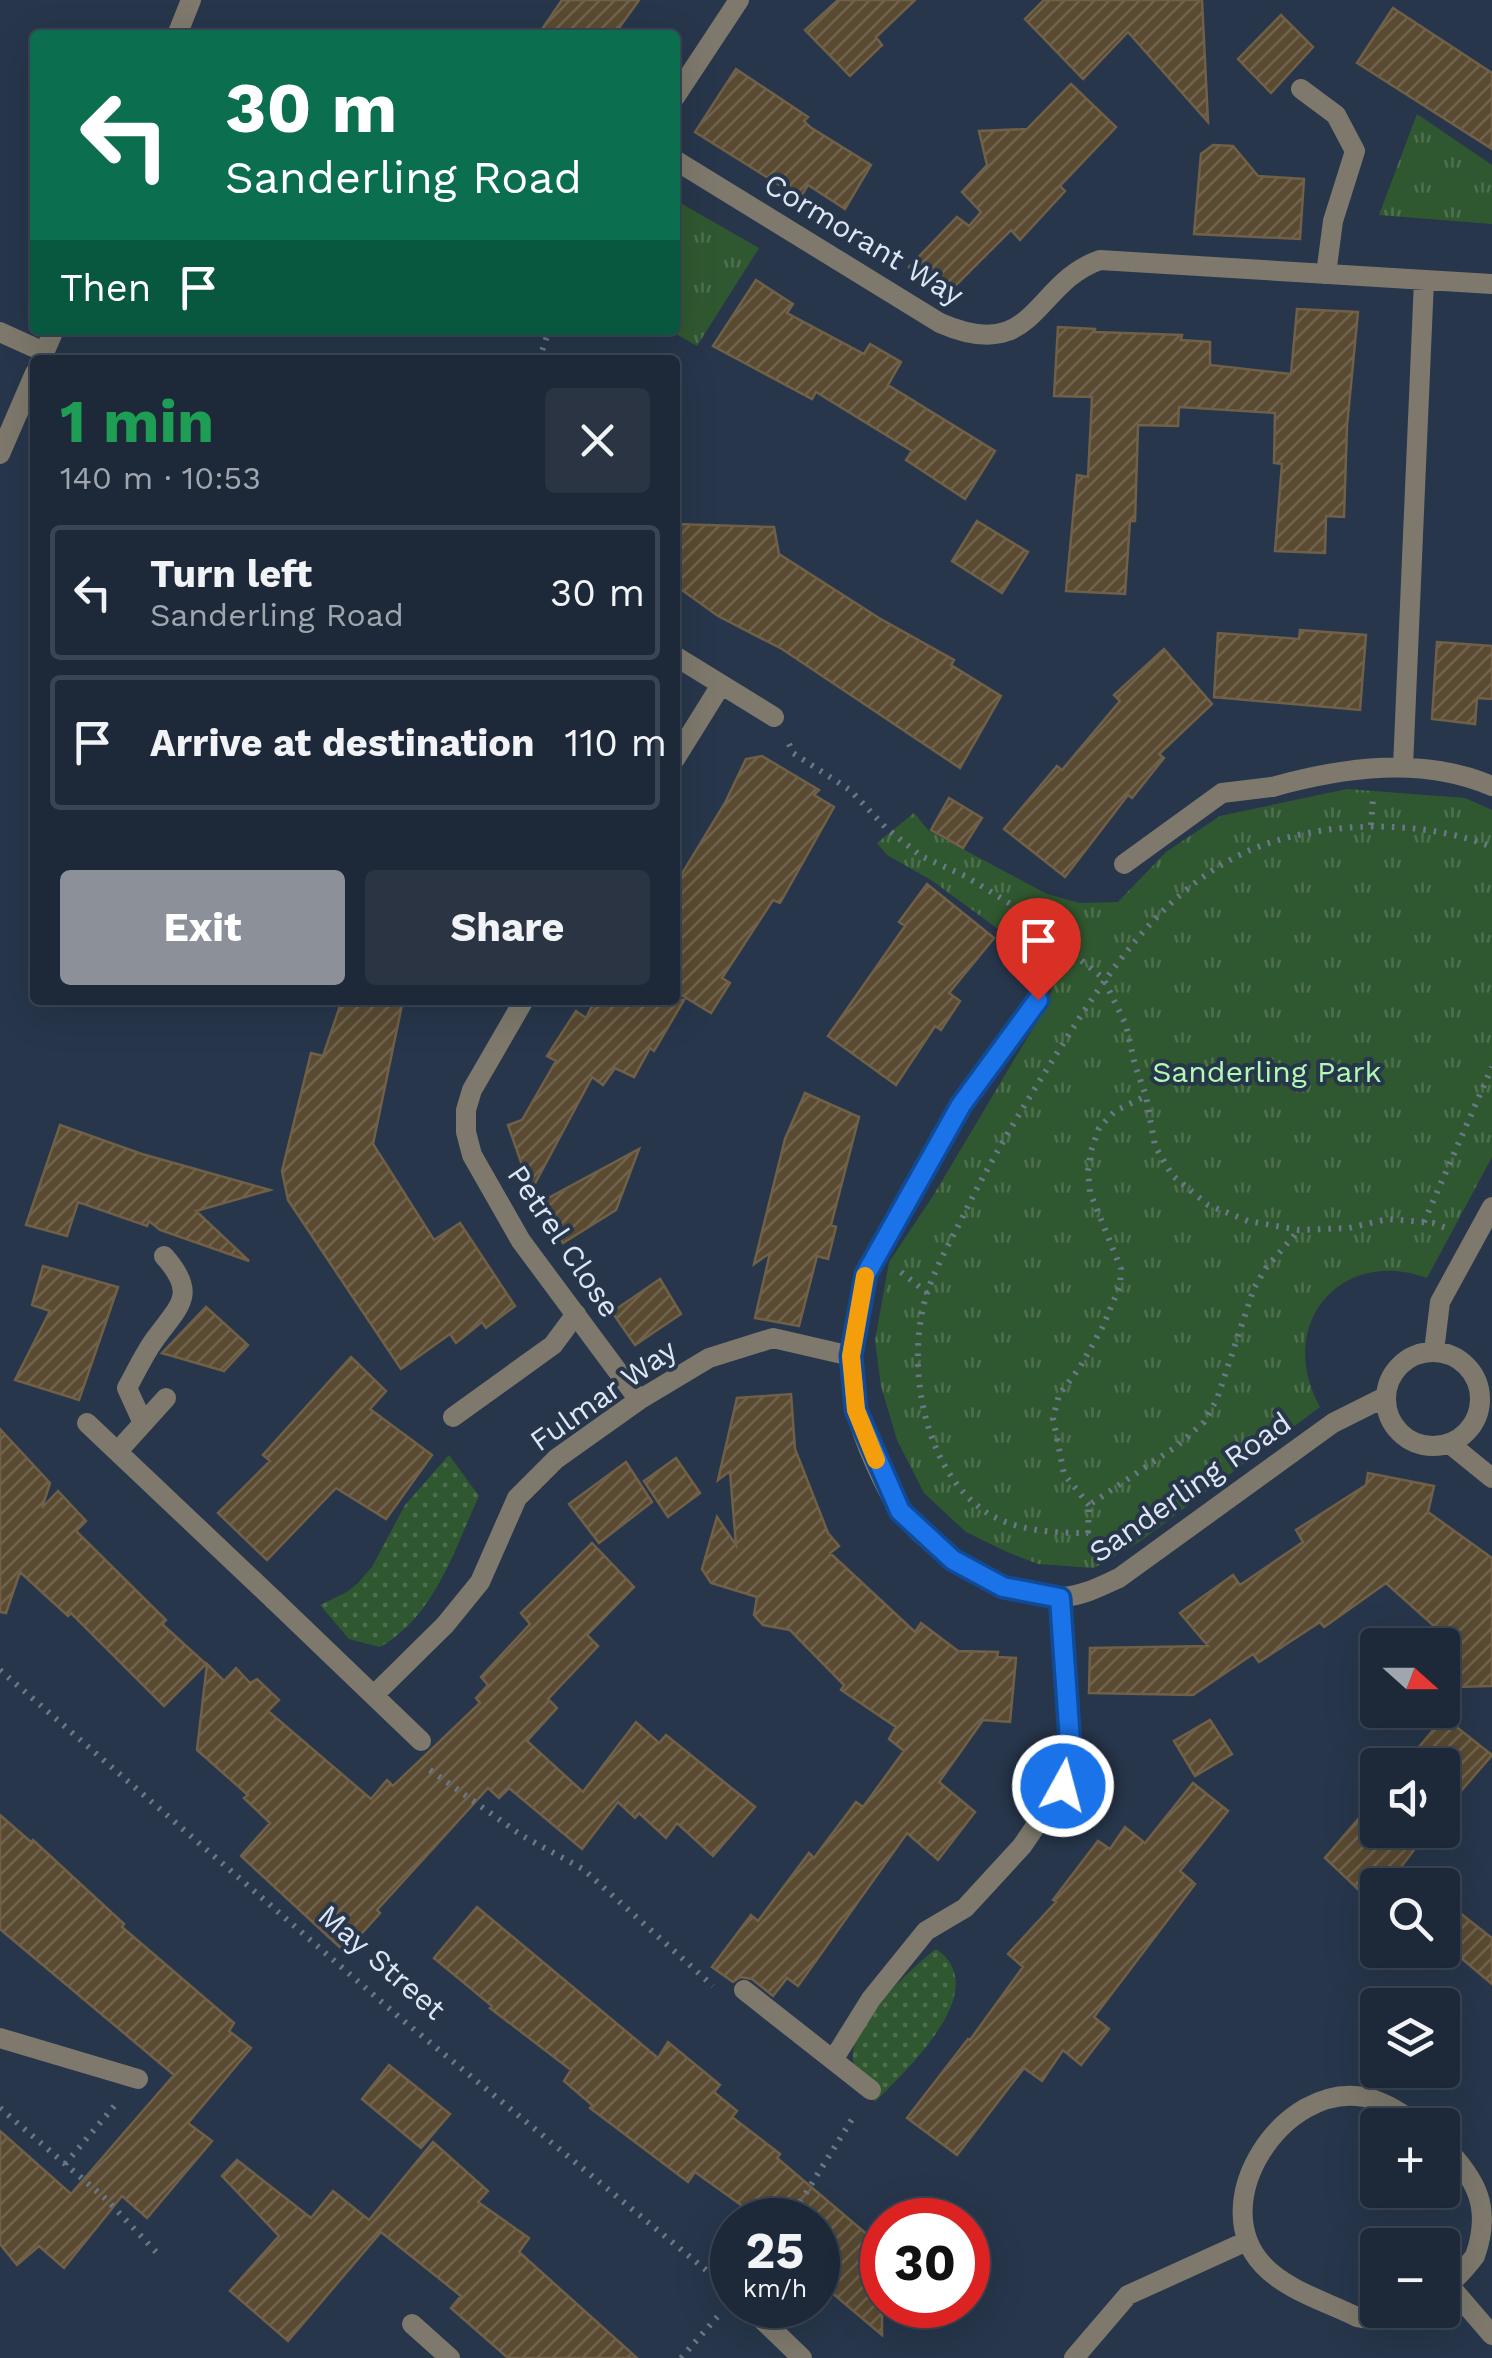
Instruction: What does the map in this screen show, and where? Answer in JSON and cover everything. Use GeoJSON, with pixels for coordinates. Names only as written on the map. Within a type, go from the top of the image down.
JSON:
{"type":"FeatureCollection","features":[{"type":"Feature","properties":{"kind":"street"},"geometry":{"type":"LineString","coordinates":[[178,30],[191,0]]}},
{"type":"Feature","properties":{"kind":"street"},"geometry":{"type":"LineString","coordinates":[[680,89],[739,0]]}},
{"type":"Feature","properties":{"kind":"street"},"geometry":{"type":"LineString","coordinates":[[1300,88],[1336,115],[1355,151],[1332,221],[1326,274]]}},
{"type":"Feature","properties":{"kind":"street","name":"Cormorant Way"},"geometry":{"type":"LineString","coordinates":[[680,163],[940,323],[978,335],[1020,326],[1038,313],[1064,279],[1100,260],[1492,284]]}},
{"type":"Feature","properties":{"kind":"street"},"geometry":{"type":"LineString","coordinates":[[1404,767],[1424,280]]}},
{"type":"Feature","properties":{"kind":"street"},"geometry":{"type":"LineString","coordinates":[[0,332],[40,355]]}},
{"type":"Feature","properties":{"kind":"street"},"geometry":{"type":"LineString","coordinates":[[0,454],[30,385]]}},
{"type":"Feature","properties":{"kind":"street"},"geometry":{"type":"LineString","coordinates":[[680,659],[774,717]]}},
{"type":"Feature","properties":{"kind":"street"},"geometry":{"type":"LineString","coordinates":[[680,751],[721,684]]}},
{"type":"Feature","properties":{"kind":"street"},"geometry":{"type":"LineString","coordinates":[[1124,864],[1222,793],[1272,787],[1316,775],[1404,767],[1466,775],[1492,786]]}},
{"type":"Feature","properties":{"kind":"street","name":"Sanderling Road"},"geometry":{"type":"LineString","coordinates":[[1038,1000],[961,1105],[866,1274],[851,1356],[856,1410],[900,1511],[953,1560],[1003,1587],[1060,1598],[1086,1593],[1120,1578],[1333,1423],[1385,1397]]}},
{"type":"Feature","properties":{"kind":"street","name":"Petrel Close"},"geometry":{"type":"LineString","coordinates":[[521,1005],[472,1090],[466,1110],[472,1155],[521,1241],[638,1400]]}},
{"type":"Feature","properties":{"kind":"street"},"geometry":{"type":"LineString","coordinates":[[1434,1351],[1440,1302],[1492,1206]]}},
{"type":"Feature","properties":{"kind":"street"},"geometry":{"type":"LineString","coordinates":[[143,1424],[127,1388],[154,1340],[178,1312],[184,1294],[178,1273],[164,1256]]}},
{"type":"Feature","properties":{"kind":"street"},"geometry":{"type":"LineString","coordinates":[[453,1418],[553,1346],[576,1314]]}},
{"type":"Feature","properties":{"kind":"street","name":"Fulmar Way"},"geometry":{"type":"LineString","coordinates":[[375,1694],[445,1626],[480,1582],[517,1498],[556,1460],[638,1400],[709,1358],[774,1338],[851,1356]]}},
{"type":"Feature","properties":{"kind":"street"},"geometry":{"type":"LineString","coordinates":[[1434,1351],[1453,1356],[1468,1366],[1486,1405],[1465,1434],[1450,1444],[1431,1446],[1413,1442],[1398,1431],[1388,1416],[1385,1397],[1389,1378],[1400,1364],[1416,1354],[1434,1351]]}},
{"type":"Feature","properties":{"kind":"street"},"geometry":{"type":"LineString","coordinates":[[118,1451],[166,1398]]}},
{"type":"Feature","properties":{"kind":"street"},"geometry":{"type":"LineString","coordinates":[[87,1423],[421,1741]]}},
{"type":"Feature","properties":{"kind":"street"},"geometry":{"type":"LineString","coordinates":[[1450,1444],[1492,1478]]}},
{"type":"Feature","properties":{"kind":"street"},"geometry":{"type":"LineString","coordinates":[[833,2060],[872,1999],[926,1932],[965,1908],[1022,1846],[1063,1786],[1070,1742],[1060,1598]]}},
{"type":"Feature","properties":{"kind":"street"},"geometry":{"type":"LineString","coordinates":[[744,1990],[871,2090]]}},
{"type":"Feature","properties":{"kind":"street"},"geometry":{"type":"LineString","coordinates":[[1,2041],[138,2079]]}},
{"type":"Feature","properties":{"kind":"street"},"geometry":{"type":"LineString","coordinates":[[1360,2317],[1277,2278],[1247,2241],[1242,2204],[1248,2177],[1261,2152],[1295,2117],[1334,2098],[1363,2097],[1390,2108]]}},
{"type":"Feature","properties":{"kind":"street"},"geometry":{"type":"LineString","coordinates":[[1460,2165],[1489,2202],[1492,2215],[1490,2231],[1482,2246],[1460,2272]]}},
{"type":"Feature","properties":{"kind":"street"},"geometry":{"type":"LineString","coordinates":[[1074,2358],[1128,2295],[1247,2241]]}},
{"type":"Feature","properties":{"kind":"street"},"geometry":{"type":"LineString","coordinates":[[1460,2302],[1492,2334]]}},
{"type":"Feature","properties":{"kind":"street"},"geometry":{"type":"LineString","coordinates":[[412,2324],[450,2358]]}},
{"type":"Feature","properties":{"kind":"street"},"geometry":{"type":"LineString","coordinates":[[771,2328],[802,2358]]}},
{"type":"Feature","properties":{"kind":"path"},"geometry":{"type":"LineString","coordinates":[[774,717],[794,753],[850,790],[886,828],[922,856],[1014,906],[1103,978],[1126,1025],[1155,1146],[1172,1176],[1208,1205],[1248,1221],[1299,1230],[1348,1228],[1388,1219],[1424,1222],[1476,1240]]}},
{"type":"Feature","properties":{"kind":"path"},"geometry":{"type":"LineString","coordinates":[[1088,1533],[1031,1529],[980,1508],[956,1484],[938,1455],[922,1402],[919,1349],[927,1293],[997,1149],[1103,978],[1168,906],[1228,860],[1287,838],[1371,824],[1430,829],[1492,847]]}},
{"type":"Feature","properties":{"kind":"path"},"geometry":{"type":"LineString","coordinates":[[1424,1222],[1492,1068]]}},
{"type":"Feature","properties":{"kind":"path"},"geometry":{"type":"LineString","coordinates":[[1120,1578],[1088,1533],[1089,1505],[1064,1474],[1053,1418],[1059,1395],[1102,1328],[1120,1286],[1121,1269],[1090,1192],[1091,1151],[1099,1128],[1115,1112],[1146,1096]]}},
{"type":"Feature","properties":{"kind":"path"},"geometry":{"type":"LineString","coordinates":[[1089,1505],[1177,1446],[1204,1422],[1217,1399],[1254,1288],[1299,1230]]}},
{"type":"Feature","properties":{"kind":"path","name":"May Street"},"geometry":{"type":"LineString","coordinates":[[0,1670],[398,2017],[710,2273]]}},
{"type":"Feature","properties":{"kind":"path"},"geometry":{"type":"LineString","coordinates":[[421,1741],[414,1759],[521,1835],[582,1869],[712,1986],[744,1990]]}},
{"type":"Feature","properties":{"kind":"path"},"geometry":{"type":"LineString","coordinates":[[65,2164],[138,2079]]}},
{"type":"Feature","properties":{"kind":"path"},"geometry":{"type":"LineString","coordinates":[[803,2198],[871,2090]]}},
{"type":"Feature","properties":{"kind":"path"},"geometry":{"type":"LineString","coordinates":[[0,2108],[106,2199],[157,2254]]}},
{"type":"Feature","properties":{"kind":"path"},"geometry":{"type":"LineString","coordinates":[[681,2358],[710,2325]]}},
{"type":"Feature","properties":{"kind":"green space"},"geometry":{"type":"Polygon","coordinates":[[[1417,114],[1492,165],[1492,224],[1379,215],[1417,114]]]}},
{"type":"Feature","properties":{"kind":"green space"},"geometry":{"type":"Polygon","coordinates":[[[680,203],[759,248],[697,346],[678,335],[680,203]]]}},
{"type":"Feature","properties":{"kind":"green space","name":"Sanderling Park"},"geometry":{"type":"Polygon","coordinates":[[[1347,789],[1465,798],[1492,810],[1492,1157],[1427,1278],[1395,1271],[1367,1273],[1343,1284],[1324,1300],[1311,1323],[1305,1349],[1308,1377],[1320,1407],[1139,1542],[1094,1568],[1038,1564],[1007,1552],[966,1532],[924,1493],[897,1440],[881,1386],[875,1341],[889,1262],[1042,1013],[1055,982],[1050,967],[931,880],[887,855],[877,843],[914,813],[929,831],[1047,894],[1080,903],[1118,902],[1166,852],[1220,816],[1347,789]]]}},
{"type":"Feature","properties":{"kind":"green space"},"geometry":{"type":"Polygon","coordinates":[[[449,1455],[479,1496],[441,1580],[415,1618],[380,1647],[349,1639],[320,1605],[347,1592],[372,1567],[405,1505],[449,1455]]]}},
{"type":"Feature","properties":{"kind":"green space"},"geometry":{"type":"Polygon","coordinates":[[[936,1949],[952,1966],[956,1985],[951,2007],[923,2050],[875,2102],[854,2066],[854,2047],[860,2031],[883,1999],[936,1949]]]}},
{"type":"Feature","properties":{"kind":"building"},"geometry":{"type":"Polygon","coordinates":[[[562,0],[639,0],[618,30],[541,30],[562,0]]]}},
{"type":"Feature","properties":{"kind":"building"},"geometry":{"type":"Polygon","coordinates":[[[838,0],[915,0],[876,37],[882,45],[850,76],[805,30],[838,0]]]}},
{"type":"Feature","properties":{"kind":"building"},"geometry":{"type":"Polygon","coordinates":[[[1044,0],[1202,0],[1208,122],[1128,32],[1083,79],[1025,19],[1044,0]]]}},
{"type":"Feature","properties":{"kind":"building"},"geometry":{"type":"Polygon","coordinates":[[[1393,8],[1492,73],[1492,149],[1357,63],[1393,8]]]}},
{"type":"Feature","properties":{"kind":"building"},"geometry":{"type":"Polygon","coordinates":[[[1281,15],[1313,47],[1271,93],[1238,59],[1281,15]]]}},
{"type":"Feature","properties":{"kind":"building"},"geometry":{"type":"Polygon","coordinates":[[[736,69],[808,117],[804,121],[810,127],[871,165],[845,209],[808,185],[800,198],[695,132],[736,69]]]}},
{"type":"Feature","properties":{"kind":"building"},"geometry":{"type":"Polygon","coordinates":[[[1071,84],[1116,127],[1060,186],[1065,191],[1020,240],[1011,230],[944,297],[909,267],[957,217],[969,226],[981,212],[962,192],[987,165],[979,131],[1027,129],[1071,84]]]}},
{"type":"Feature","properties":{"kind":"building"},"geometry":{"type":"Polygon","coordinates":[[[1213,145],[1233,146],[1258,176],[1304,179],[1300,239],[1194,234],[1201,154],[1213,145]]]}},
{"type":"Feature","properties":{"kind":"building"},"geometry":{"type":"Polygon","coordinates":[[[756,280],[793,304],[787,313],[864,354],[870,344],[901,362],[888,385],[995,451],[965,499],[906,460],[912,451],[816,392],[812,399],[713,346],[756,280]]]}},
{"type":"Feature","properties":{"kind":"building"},"geometry":{"type":"Polygon","coordinates":[[[1297,309],[1358,312],[1347,426],[1344,517],[1326,516],[1325,553],[1275,551],[1282,464],[1274,463],[1275,413],[1179,407],[1178,426],[1138,425],[1135,521],[1130,521],[1125,594],[1066,591],[1077,475],[1088,477],[1092,397],[1054,396],[1058,327],[1182,335],[1181,340],[1210,342],[1210,365],[1291,374],[1297,309]]]}},
{"type":"Feature","properties":{"kind":"building"},"geometry":{"type":"Polygon","coordinates":[[[977,521],[1028,552],[1002,593],[952,561],[977,521]]]}},
{"type":"Feature","properties":{"kind":"building"},"geometry":{"type":"Polygon","coordinates":[[[680,524],[774,527],[779,554],[954,660],[951,665],[1001,696],[960,768],[782,649],[718,616],[680,589],[680,524]]]}},
{"type":"Feature","properties":{"kind":"building"},"geometry":{"type":"Polygon","coordinates":[[[1300,630],[1366,635],[1360,710],[1214,697],[1218,633],[1299,639],[1300,630]]]}},
{"type":"Feature","properties":{"kind":"building"},"geometry":{"type":"Polygon","coordinates":[[[1437,642],[1492,646],[1492,699],[1477,698],[1475,724],[1432,719],[1437,642]]]}},
{"type":"Feature","properties":{"kind":"building"},"geometry":{"type":"Polygon","coordinates":[[[1164,649],[1212,704],[1159,754],[1164,758],[1132,798],[1128,795],[1065,877],[1004,829],[1057,766],[1062,770],[1120,701],[1114,695],[1164,649]]]}},
{"type":"Feature","properties":{"kind":"building"},"geometry":{"type":"Polygon","coordinates":[[[762,756],[819,790],[814,795],[834,807],[780,903],[773,900],[722,978],[730,983],[711,1013],[680,994],[680,877],[725,803],[746,759],[762,756]]]}},
{"type":"Feature","properties":{"kind":"building"},"geometry":{"type":"Polygon","coordinates":[[[949,798],[982,818],[963,848],[931,830],[949,798]]]}},
{"type":"Feature","properties":{"kind":"building"},"geometry":{"type":"Polygon","coordinates":[[[927,884],[994,938],[949,993],[960,1001],[941,1030],[935,1026],[896,1085],[828,1036],[905,926],[899,922],[927,884]]]}},
{"type":"Feature","properties":{"kind":"building"},"geometry":{"type":"Polygon","coordinates":[[[680,1000],[684,1000],[634,1077],[615,1068],[603,1085],[592,1077],[531,1191],[508,1125],[522,1120],[556,1061],[547,1056],[576,1011],[586,1018],[592,1005],[680,1005],[680,1000]]]}},
{"type":"Feature","properties":{"kind":"building"},"geometry":{"type":"Polygon","coordinates":[[[340,1005],[402,1005],[373,1144],[434,1240],[460,1223],[515,1306],[486,1328],[482,1322],[456,1343],[450,1334],[401,1369],[288,1200],[282,1171],[311,1053],[323,1056],[340,1005]]]}},
{"type":"Feature","properties":{"kind":"building"},"geometry":{"type":"Polygon","coordinates":[[[805,1093],[859,1117],[831,1225],[836,1227],[828,1259],[817,1256],[799,1326],[755,1318],[770,1253],[754,1264],[785,1139],[805,1093]]]}},
{"type":"Feature","properties":{"kind":"building"},"geometry":{"type":"Polygon","coordinates":[[[60,1125],[142,1154],[270,1190],[196,1211],[249,1261],[160,1230],[149,1221],[147,1226],[78,1202],[67,1236],[26,1225],[60,1125]]]}},
{"type":"Feature","properties":{"kind":"building"},"geometry":{"type":"Polygon","coordinates":[[[639,1149],[616,1210],[563,1243],[541,1202],[639,1149]]]}},
{"type":"Feature","properties":{"kind":"building"},"geometry":{"type":"Polygon","coordinates":[[[43,1266],[118,1287],[79,1400],[15,1380],[50,1311],[32,1305],[43,1266]]]}},
{"type":"Feature","properties":{"kind":"building"},"geometry":{"type":"Polygon","coordinates":[[[660,1279],[681,1314],[635,1345],[612,1312],[660,1279]]]}},
{"type":"Feature","properties":{"kind":"building"},"geometry":{"type":"Polygon","coordinates":[[[206,1307],[248,1345],[224,1371],[162,1353],[206,1307]]]}},
{"type":"Feature","properties":{"kind":"building"},"geometry":{"type":"Polygon","coordinates":[[[351,1357],[386,1391],[370,1409],[432,1455],[386,1519],[336,1488],[267,1560],[218,1513],[270,1461],[263,1455],[351,1357]]]}},
{"type":"Feature","properties":{"kind":"building"},"geometry":{"type":"Polygon","coordinates":[[[791,1394],[795,1449],[828,1533],[839,1546],[830,1553],[915,1632],[921,1623],[958,1651],[998,1652],[997,1657],[1016,1658],[1010,1722],[983,1720],[939,1782],[975,1812],[938,1860],[907,1833],[798,1986],[787,1978],[773,1996],[752,1979],[740,1977],[733,1982],[712,1967],[751,1915],[758,1921],[809,1853],[814,1858],[856,1802],[863,1807],[904,1751],[889,1739],[896,1727],[841,1690],[844,1685],[790,1630],[763,1625],[754,1615],[757,1597],[711,1583],[702,1569],[717,1517],[736,1545],[730,1471],[718,1480],[737,1398],[791,1394]]]}},
{"type":"Feature","properties":{"kind":"building"},"geometry":{"type":"Polygon","coordinates":[[[0,1429],[50,1483],[42,1508],[58,1491],[86,1521],[76,1531],[166,1620],[162,1624],[206,1664],[164,1706],[71,1613],[68,1616],[20,1572],[6,1613],[0,1612],[0,1429]]]}},
{"type":"Feature","properties":{"kind":"building"},"geometry":{"type":"Polygon","coordinates":[[[676,1458],[700,1493],[668,1517],[644,1481],[676,1458]]]}},
{"type":"Feature","properties":{"kind":"building"},"geometry":{"type":"Polygon","coordinates":[[[626,1462],[652,1502],[599,1543],[569,1504],[626,1462]]]}},
{"type":"Feature","properties":{"kind":"building"},"geometry":{"type":"Polygon","coordinates":[[[1368,1473],[1434,1486],[1428,1512],[1492,1558],[1492,1686],[1460,1687],[1460,1628],[1436,1628],[1386,1583],[1324,1627],[1320,1622],[1259,1662],[1253,1654],[1193,1695],[1089,1693],[1090,1648],[1208,1646],[1180,1613],[1233,1575],[1240,1585],[1303,1542],[1296,1530],[1366,1485],[1368,1473]]]}},
{"type":"Feature","properties":{"kind":"building"},"geometry":{"type":"Polygon","coordinates":[[[592,1543],[634,1587],[587,1635],[598,1646],[548,1699],[557,1708],[527,1741],[583,1792],[636,1722],[659,1743],[666,1735],[755,1807],[713,1856],[677,1823],[666,1838],[639,1813],[635,1818],[618,1802],[582,1849],[509,1788],[499,1798],[488,1788],[377,1910],[380,1913],[345,1952],[241,1856],[270,1823],[244,1798],[248,1795],[197,1750],[207,1664],[224,1681],[236,1668],[250,1683],[257,1679],[279,1700],[268,1711],[371,1799],[387,1780],[393,1786],[480,1703],[476,1698],[488,1685],[481,1677],[530,1624],[521,1613],[592,1543]]]}},
{"type":"Feature","properties":{"kind":"building"},"geometry":{"type":"Polygon","coordinates":[[[1210,1720],[1232,1754],[1195,1776],[1174,1741],[1210,1720]]]}},
{"type":"Feature","properties":{"kind":"building"},"geometry":{"type":"Polygon","coordinates":[[[1435,1728],[1458,1728],[1492,1755],[1460,1792],[1460,1748],[1418,1748],[1435,1728]]]}},
{"type":"Feature","properties":{"kind":"building"},"geometry":{"type":"Polygon","coordinates":[[[1193,1783],[1228,1811],[1180,1871],[1195,1884],[1094,2017],[1109,2029],[1081,2065],[1063,2050],[1042,2081],[1024,2068],[957,2155],[907,2118],[1023,1967],[1008,1954],[1056,1902],[1053,1900],[1098,1841],[1110,1849],[1125,1827],[1145,1843],[1193,1783]]]}},
{"type":"Feature","properties":{"kind":"building"},"geometry":{"type":"Polygon","coordinates":[[[0,1815],[33,1840],[124,1924],[122,1927],[234,2023],[229,2031],[251,2048],[188,2123],[212,2141],[147,2218],[122,2196],[64,2268],[39,2246],[17,2265],[0,2244],[0,2131],[71,2194],[174,2075],[0,1929],[0,1815]]]}},
{"type":"Feature","properties":{"kind":"building"},"geometry":{"type":"Polygon","coordinates":[[[1360,1817],[1360,1848],[1415,1848],[1402,1868],[1360,1868],[1360,1891],[1325,1858],[1360,1817]]]}},
{"type":"Feature","properties":{"kind":"building"},"geometry":{"type":"Polygon","coordinates":[[[477,1907],[658,2058],[668,2042],[720,2085],[714,2092],[737,2111],[732,2117],[780,2154],[777,2158],[824,2198],[731,2198],[695,2172],[688,2182],[590,2108],[592,2105],[564,2081],[571,2070],[490,2008],[434,1958],[477,1907]]]}},
{"type":"Feature","properties":{"kind":"building"},"geometry":{"type":"Polygon","coordinates":[[[1460,1913],[1492,1938],[1492,1984],[1460,1957],[1460,1913]]]}},
{"type":"Feature","properties":{"kind":"building"},"geometry":{"type":"Polygon","coordinates":[[[389,2065],[450,2114],[421,2148],[362,2099],[389,2065]]]}},
{"type":"Feature","properties":{"kind":"building"},"geometry":{"type":"Polygon","coordinates":[[[433,2142],[488,2191],[478,2202],[529,2238],[519,2252],[637,2358],[508,2358],[451,2308],[461,2296],[381,2232],[288,2341],[230,2291],[279,2236],[222,2176],[237,2160],[311,2218],[333,2191],[369,2220],[433,2142]]]}},
{"type":"Feature","properties":{"kind":"building"},"geometry":{"type":"Polygon","coordinates":[[[840,2211],[860,2228],[860,2316],[840,2300],[840,2211]]]}},
{"type":"Feature","properties":{"kind":"slow traffic"},"geometry":{"type":"LineString","coordinates":[[865,1276],[851,1356],[856,1410],[876,1460]]}},
{"type":"Feature","properties":{"kind":"route"},"geometry":{"type":"LineString","coordinates":[[1038,1000],[961,1105],[866,1274],[851,1356],[856,1410],[900,1511],[953,1560],[1003,1587],[1060,1598],[1070,1742],[1063,1786]]}}]}
